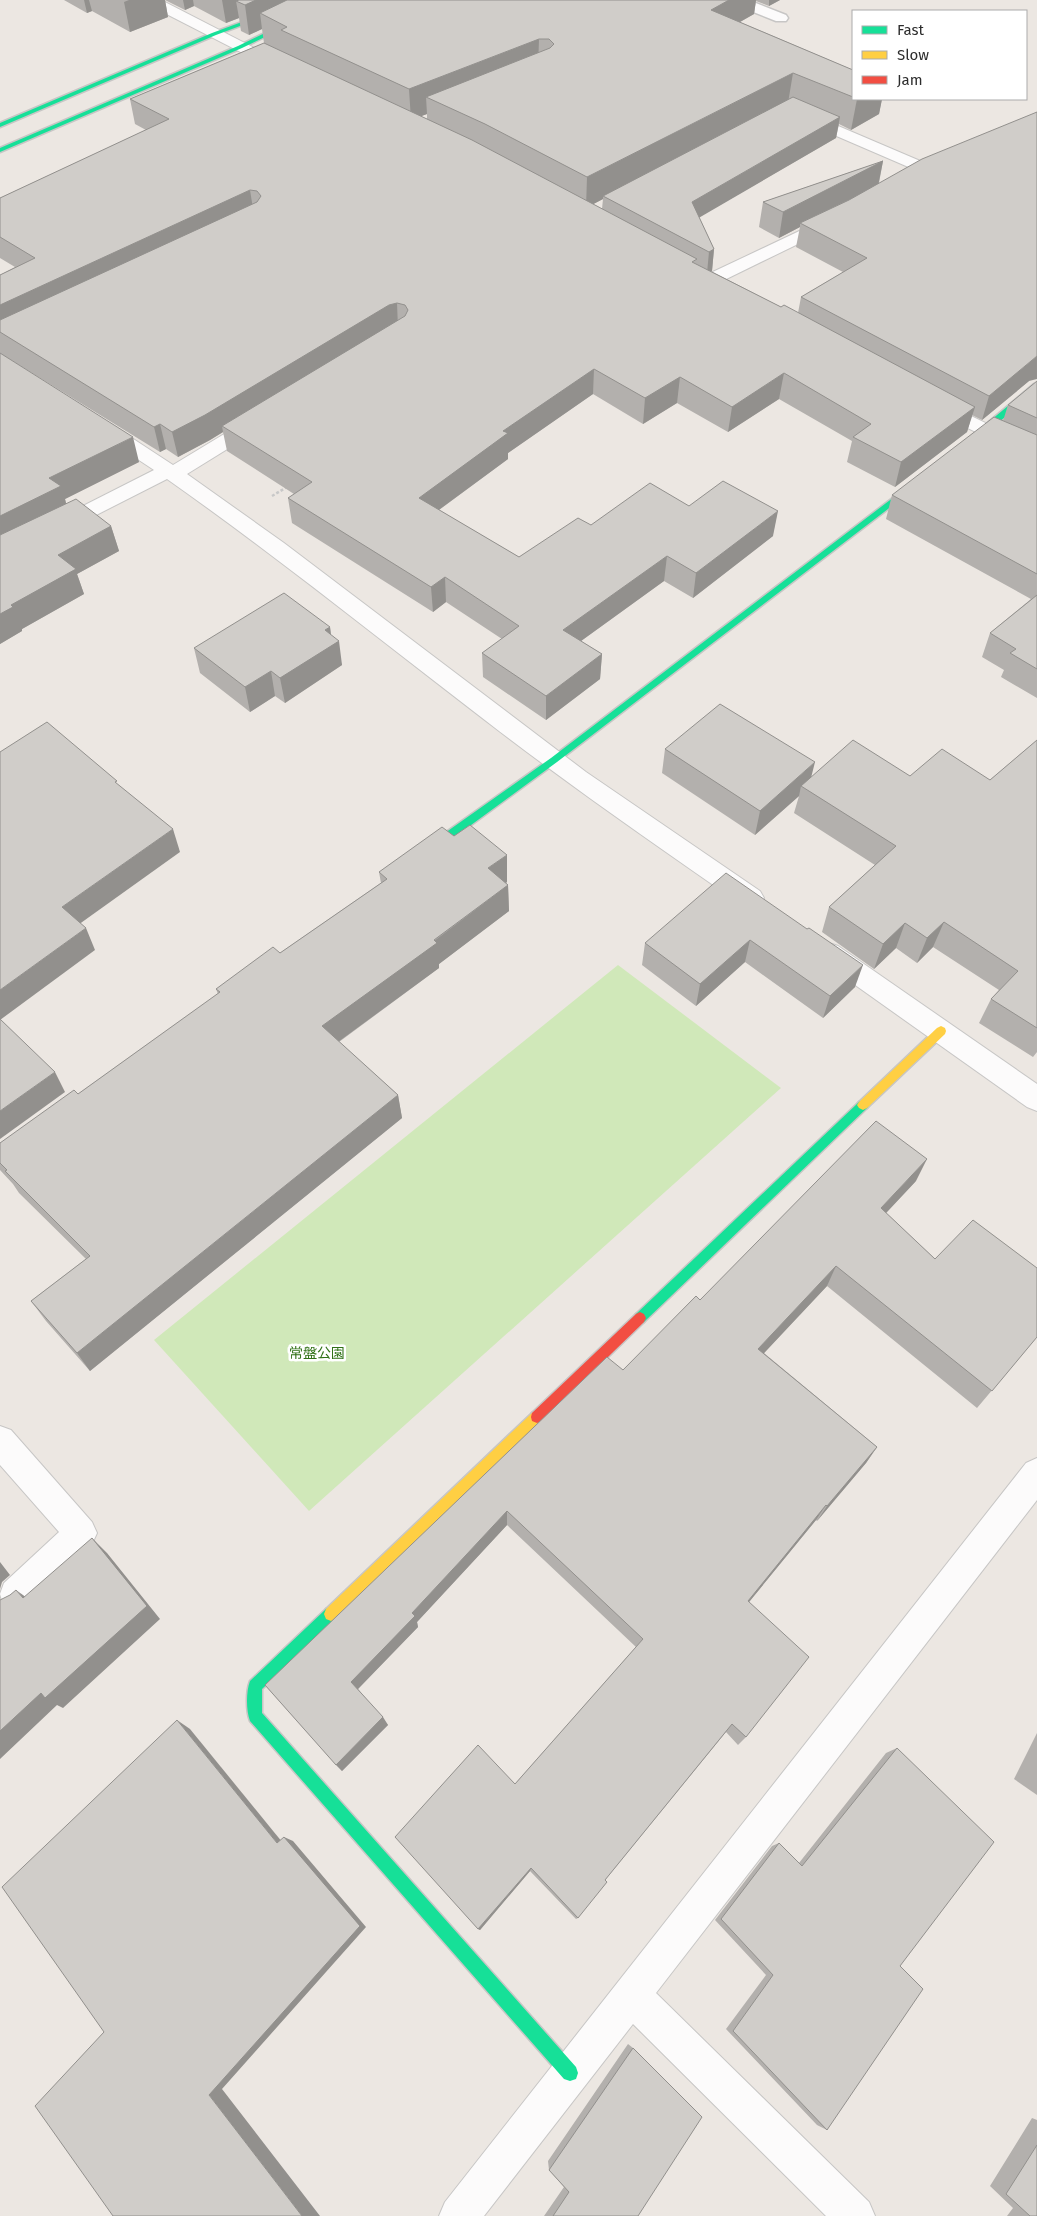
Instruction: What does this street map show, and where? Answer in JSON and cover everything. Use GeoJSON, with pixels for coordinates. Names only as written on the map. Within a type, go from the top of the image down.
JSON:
{"type":"FeatureCollection","features":[{"type":"Feature","properties":{"kind":"street"},"geometry":{"type":"LineString","coordinates":[[150,0],[282,67]]}},
{"type":"Feature","properties":{"kind":"street"},"geometry":{"type":"LineString","coordinates":[[0,150],[240,47],[338,0]]}},
{"type":"Feature","properties":{"kind":"street"},"geometry":{"type":"LineString","coordinates":[[0,124],[214,34],[288,7]]}},
{"type":"Feature","properties":{"kind":"street"},"geometry":{"type":"LineString","coordinates":[[788,110],[926,169],[910,178]]}},
{"type":"Feature","properties":{"kind":"street"},"geometry":{"type":"LineString","coordinates":[[706,282],[846,214]]}},
{"type":"Feature","properties":{"kind":"street"},"geometry":{"type":"LineString","coordinates":[[689,272],[724,291]]}},
{"type":"Feature","properties":{"kind":"street"},"geometry":{"type":"LineString","coordinates":[[961,449],[1037,386]]}},
{"type":"Feature","properties":{"kind":"street"},"geometry":{"type":"LineString","coordinates":[[923,398],[984,431],[1037,456]]}},
{"type":"Feature","properties":{"kind":"street"},"geometry":{"type":"LineString","coordinates":[[0,557],[172,471],[274,412]]}},
{"type":"Feature","properties":{"kind":"street"},"geometry":{"type":"LineString","coordinates":[[89,419],[172,471],[237,518],[554,760],[772,913]]}},
{"type":"Feature","properties":{"kind":"street"},"geometry":{"type":"LineString","coordinates":[[410,864],[554,760],[929,473]]}},
{"type":"Feature","properties":{"kind":"street"},"geometry":{"type":"LineString","coordinates":[[812,941],[1037,1099]]}},
{"type":"Feature","properties":{"kind":"street"},"geometry":{"type":"LineString","coordinates":[[570,2073],[255,1716],[255,1686],[941,1032]]}},
{"type":"Feature","properties":{"kind":"street"},"geometry":{"type":"LineString","coordinates":[[0,1441],[81,1532],[16,1595]]}},
{"type":"Feature","properties":{"kind":"street"},"geometry":{"type":"LineString","coordinates":[[459,2216],[1037,1474]]}},
{"type":"Feature","properties":{"kind":"street"},"geometry":{"type":"LineString","coordinates":[[631,1995],[855,2216]]}},
{"type":"Feature","properties":{"kind":"lane"},"geometry":{"type":"LineString","coordinates":[[736,0],[782,18]]}},
{"type":"Feature","properties":{"kind":"path"},"geometry":{"type":"LineString","coordinates":[[237,518],[287,487]]}},
{"type":"Feature","properties":{"kind":"green space","name":"常盤公園"},"geometry":{"type":"Polygon","coordinates":[[[618,965],[781,1088],[309,1511],[154,1340],[618,965]]]}},
{"type":"Feature","properties":{"kind":"building"},"geometry":{"type":"Polygon","coordinates":[[[256,0],[245,5],[236,1],[256,0]]]}},
{"type":"Feature","properties":{"kind":"building"},"geometry":{"type":"Polygon","coordinates":[[[287,0],[729,0],[711,10],[852,70],[852,97],[793,73],[587,177],[485,124],[426,97],[550,48],[554,44],[549,39],[539,39],[409,89],[281,30],[287,27],[260,13],[287,0]]]}},
{"type":"Feature","properties":{"kind":"building"},"geometry":{"type":"Polygon","coordinates":[[[264,43],[472,140],[697,259],[692,262],[781,307],[784,305],[975,407],[901,462],[853,437],[871,424],[784,373],[732,407],[680,377],[645,398],[594,369],[503,431],[508,433],[419,498],[519,557],[578,518],[591,525],[650,483],[689,506],[723,481],[778,511],[696,573],[667,556],[563,630],[602,654],[546,696],[482,653],[519,626],[445,577],[431,587],[288,498],[312,482],[222,426],[405,316],[408,310],[405,305],[397,303],[389,305],[205,415],[172,432],[160,424],[154,427],[0,332],[0,320],[257,202],[261,196],[257,191],[250,190],[0,305],[0,275],[35,258],[0,237],[0,198],[169,119],[130,99],[264,43]]]}},
{"type":"Feature","properties":{"kind":"building"},"geometry":{"type":"Polygon","coordinates":[[[793,97],[840,117],[692,202],[714,249],[709,252],[603,196],[793,97]]]}},
{"type":"Feature","properties":{"kind":"building"},"geometry":{"type":"Polygon","coordinates":[[[1037,112],[1037,356],[989,396],[801,297],[867,258],[800,223],[849,200],[922,159],[1037,112]]]}},
{"type":"Feature","properties":{"kind":"building"},"geometry":{"type":"Polygon","coordinates":[[[883,161],[783,212],[763,202],[883,161]]]}},
{"type":"Feature","properties":{"kind":"building"},"geometry":{"type":"Polygon","coordinates":[[[0,353],[133,437],[49,478],[61,486],[0,516],[0,353]]]}},
{"type":"Feature","properties":{"kind":"building"},"geometry":{"type":"Polygon","coordinates":[[[1037,381],[1037,418],[1008,405],[1037,381]]]}},
{"type":"Feature","properties":{"kind":"building"},"geometry":{"type":"Polygon","coordinates":[[[994,417],[1037,435],[1037,574],[892,495],[994,417]]]}},
{"type":"Feature","properties":{"kind":"building"},"geometry":{"type":"Polygon","coordinates":[[[76,499],[111,526],[58,555],[76,569],[11,605],[13,607],[0,614],[0,535],[76,499]]]}},
{"type":"Feature","properties":{"kind":"building"},"geometry":{"type":"Polygon","coordinates":[[[284,593],[330,627],[325,630],[339,641],[280,678],[271,671],[245,687],[194,648],[284,593]]]}},
{"type":"Feature","properties":{"kind":"building"},"geometry":{"type":"Polygon","coordinates":[[[1037,595],[1037,669],[1010,653],[1016,649],[990,633],[1037,595]]]}},
{"type":"Feature","properties":{"kind":"building"},"geometry":{"type":"Polygon","coordinates":[[[720,704],[815,762],[760,811],[665,749],[720,704]]]}},
{"type":"Feature","properties":{"kind":"building"},"geometry":{"type":"Polygon","coordinates":[[[47,722],[117,781],[115,782],[173,829],[62,907],[86,928],[0,990],[0,752],[47,722]]]}},
{"type":"Feature","properties":{"kind":"building"},"geometry":{"type":"Polygon","coordinates":[[[853,740],[910,776],[942,749],[990,780],[1037,740],[1037,1028],[991,999],[1018,971],[944,922],[927,938],[905,923],[883,944],[829,907],[896,846],[801,786],[853,740]]]}},
{"type":"Feature","properties":{"kind":"building"},"geometry":{"type":"Polygon","coordinates":[[[470,825],[507,855],[488,868],[508,885],[434,940],[437,943],[322,1026],[398,1095],[77,1353],[31,1301],[90,1256],[5,1171],[7,1170],[0,1163],[0,1143],[74,1090],[78,1094],[220,992],[216,989],[273,947],[280,953],[387,879],[379,872],[442,827],[454,836],[470,825]]]}},
{"type":"Feature","properties":{"kind":"building"},"geometry":{"type":"Polygon","coordinates":[[[726,873],[863,965],[830,996],[750,940],[700,984],[645,943],[726,873]]]}},
{"type":"Feature","properties":{"kind":"building"},"geometry":{"type":"Polygon","coordinates":[[[0,1019],[55,1072],[0,1111],[0,1019]]]}},
{"type":"Feature","properties":{"kind":"building"},"geometry":{"type":"Polygon","coordinates":[[[876,1121],[927,1159],[881,1208],[935,1259],[973,1220],[1037,1268],[1037,1337],[992,1391],[836,1266],[758,1349],[877,1447],[826,1505],[748,1601],[809,1657],[746,1737],[732,1724],[605,1880],[607,1882],[578,1918],[531,1868],[478,1929],[395,1837],[478,1745],[515,1784],[643,1639],[507,1511],[412,1613],[415,1616],[351,1682],[383,1717],[336,1765],[265,1685],[607,1357],[623,1370],[696,1296],[700,1300],[876,1121]]]}},
{"type":"Feature","properties":{"kind":"building"},"geometry":{"type":"Polygon","coordinates":[[[92,1538],[147,1606],[45,1698],[41,1693],[0,1731],[0,1600],[16,1590],[23,1598],[92,1538]]]}},
{"type":"Feature","properties":{"kind":"building"},"geometry":{"type":"Polygon","coordinates":[[[177,1720],[277,1843],[284,1837],[360,1926],[209,2095],[302,2216],[113,2216],[35,2106],[104,2032],[2,1887],[177,1720]]]}},
{"type":"Feature","properties":{"kind":"building"},"geometry":{"type":"Polygon","coordinates":[[[897,1748],[994,1842],[900,1966],[923,1989],[827,2130],[733,2031],[773,1975],[721,1919],[779,1843],[802,1866],[897,1748]]]}},
{"type":"Feature","properties":{"kind":"building"},"geometry":{"type":"Polygon","coordinates":[[[633,2048],[702,2117],[638,2216],[553,2216],[569,2192],[549,2170],[633,2048]]]}},
{"type":"Feature","properties":{"kind":"building"},"geometry":{"type":"Polygon","coordinates":[[[1037,2145],[1037,2216],[1030,2216],[1006,2194],[1037,2145]]]}},
{"type":"Feature","properties":{"kind":"traffic: fast"},"geometry":{"type":"LineString","coordinates":[[0,150],[240,47],[338,0]]}},
{"type":"Feature","properties":{"kind":"traffic: fast"},"geometry":{"type":"LineString","coordinates":[[0,125],[214,34],[274,12]]}},
{"type":"Feature","properties":{"kind":"traffic: fast"},"geometry":{"type":"LineString","coordinates":[[969,443],[1037,386]]}},
{"type":"Feature","properties":{"kind":"traffic: fast"},"geometry":{"type":"LineString","coordinates":[[422,855],[554,760],[919,481]]}},
{"type":"Feature","properties":{"kind":"traffic: fast"},"geometry":{"type":"LineString","coordinates":[[640,1318],[863,1105]]}},
{"type":"Feature","properties":{"kind":"traffic: fast"},"geometry":{"type":"LineString","coordinates":[[331,1614],[255,1686],[255,1716],[570,2073]]}},
{"type":"Feature","properties":{"kind":"traffic: slow"},"geometry":{"type":"LineString","coordinates":[[863,1105],[941,1031]]}},
{"type":"Feature","properties":{"kind":"traffic: slow"},"geometry":{"type":"LineString","coordinates":[[331,1614],[537,1417]]}},
{"type":"Feature","properties":{"kind":"traffic: jam"},"geometry":{"type":"LineString","coordinates":[[537,1417],[640,1318]]}}]}
